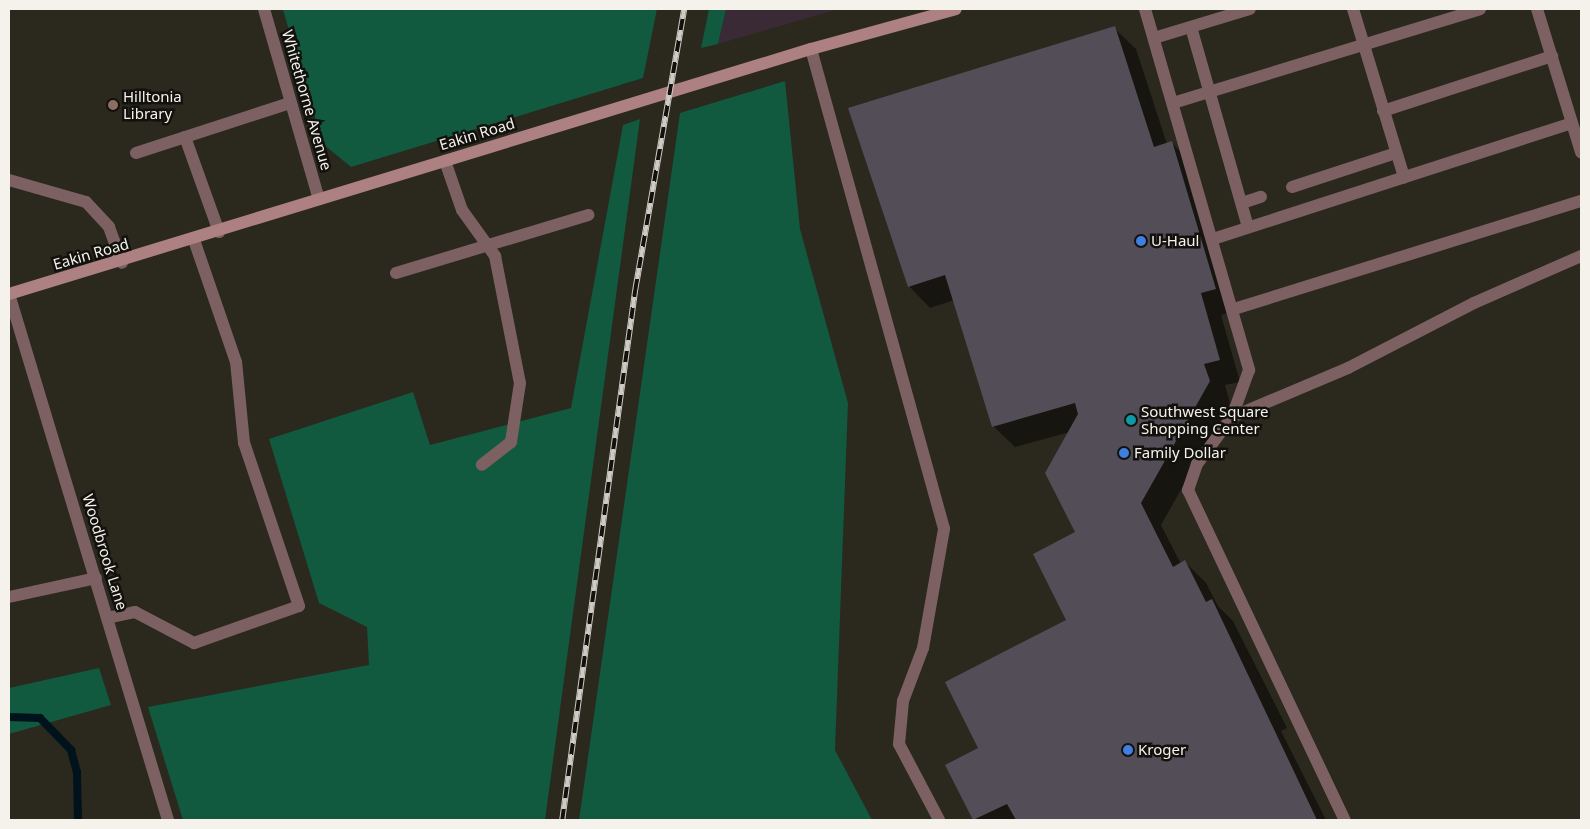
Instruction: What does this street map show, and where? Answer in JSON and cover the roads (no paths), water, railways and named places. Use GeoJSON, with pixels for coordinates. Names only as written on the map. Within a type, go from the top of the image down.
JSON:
{"type":"FeatureCollection","features":[{"type":"Feature","properties":{"kind":"street","name":"Whitethorne Avenue"},"geometry":{"type":"LineString","coordinates":[[264,9],[319,199]]}},
{"type":"Feature","properties":{"kind":"street","name":"Eakin Road"},"geometry":{"type":"LineString","coordinates":[[9,294],[122,263],[319,199],[811,48],[956,9]]}},
{"type":"Feature","properties":{"kind":"street"},"geometry":{"type":"LineString","coordinates":[[1145,9],[1234,309],[1249,370],[1232,417],[1197,464],[1188,490],[1345,820]]}},
{"type":"Feature","properties":{"kind":"street"},"geometry":{"type":"LineString","coordinates":[[1154,38],[1250,9]]}},
{"type":"Feature","properties":{"kind":"street"},"geometry":{"type":"LineString","coordinates":[[1353,9],[1404,177]]}},
{"type":"Feature","properties":{"kind":"street"},"geometry":{"type":"LineString","coordinates":[[1173,103],[1480,9]]}},
{"type":"Feature","properties":{"kind":"street"},"geometry":{"type":"LineString","coordinates":[[1537,9],[1581,152]]}},
{"type":"Feature","properties":{"kind":"street"},"geometry":{"type":"LineString","coordinates":[[1191,26],[1212,91],[1248,227]]}},
{"type":"Feature","properties":{"kind":"street"},"geometry":{"type":"LineString","coordinates":[[811,48],[944,529],[923,648],[903,701],[899,744],[939,820]]}},
{"type":"Feature","properties":{"kind":"street"},"geometry":{"type":"LineString","coordinates":[[1384,110],[1552,56]]}},
{"type":"Feature","properties":{"kind":"street"},"geometry":{"type":"LineString","coordinates":[[136,153],[290,103]]}},
{"type":"Feature","properties":{"kind":"street"},"geometry":{"type":"LineString","coordinates":[[1213,238],[1572,122]]}},
{"type":"Feature","properties":{"kind":"street"},"geometry":{"type":"LineString","coordinates":[[185,137],[220,232]]}},
{"type":"Feature","properties":{"kind":"street"},"geometry":{"type":"LineString","coordinates":[[1292,187],[1396,153]]}},
{"type":"Feature","properties":{"kind":"street"},"geometry":{"type":"LineString","coordinates":[[445,161],[462,210],[495,256],[520,383],[511,442],[482,465]]}},
{"type":"Feature","properties":{"kind":"street"},"geometry":{"type":"LineString","coordinates":[[9,180],[86,202],[109,227],[122,263]]}},
{"type":"Feature","properties":{"kind":"street"},"geometry":{"type":"LineString","coordinates":[[1242,202],[1261,197]]}},
{"type":"Feature","properties":{"kind":"street"},"geometry":{"type":"LineString","coordinates":[[1234,309],[1581,201]]}},
{"type":"Feature","properties":{"kind":"street"},"geometry":{"type":"LineString","coordinates":[[396,273],[486,244],[588,216]]}},
{"type":"Feature","properties":{"kind":"street"},"geometry":{"type":"LineString","coordinates":[[107,618],[135,612],[194,643],[300,606],[244,443],[236,362],[194,240]]}},
{"type":"Feature","properties":{"kind":"street"},"geometry":{"type":"LineString","coordinates":[[1232,417],[1348,368],[1474,303],[1581,256]]}},
{"type":"Feature","properties":{"kind":"street","name":"Woodbrook Lane"},"geometry":{"type":"LineString","coordinates":[[9,294],[168,820]]}},
{"type":"Feature","properties":{"kind":"street"},"geometry":{"type":"LineString","coordinates":[[9,597],[96,578]]}},
{"type":"Feature","properties":{"kind":"waterway"},"geometry":{"type":"LineString","coordinates":[[9,717],[40,718],[71,750],[77,772],[78,820]]}},
{"type":"Feature","properties":{"kind":"railway"},"geometry":{"type":"LineString","coordinates":[[562,820],[635,290],[684,9]]}},
{"type":"Feature","properties":{"kind":"place","name":"Hilltonia Library"},"geometry":{"type":"Point","coordinates":[113,105]}},
{"type":"Feature","properties":{"kind":"place","name":"U-Haul"},"geometry":{"type":"Point","coordinates":[1141,241]}},
{"type":"Feature","properties":{"kind":"place","name":"Southwest Square Shopping Center"},"geometry":{"type":"Point","coordinates":[1131,420]}},
{"type":"Feature","properties":{"kind":"place","name":"Family Dollar"},"geometry":{"type":"Point","coordinates":[1124,453]}},
{"type":"Feature","properties":{"kind":"place","name":"Kroger"},"geometry":{"type":"Point","coordinates":[1128,750]}}]}
